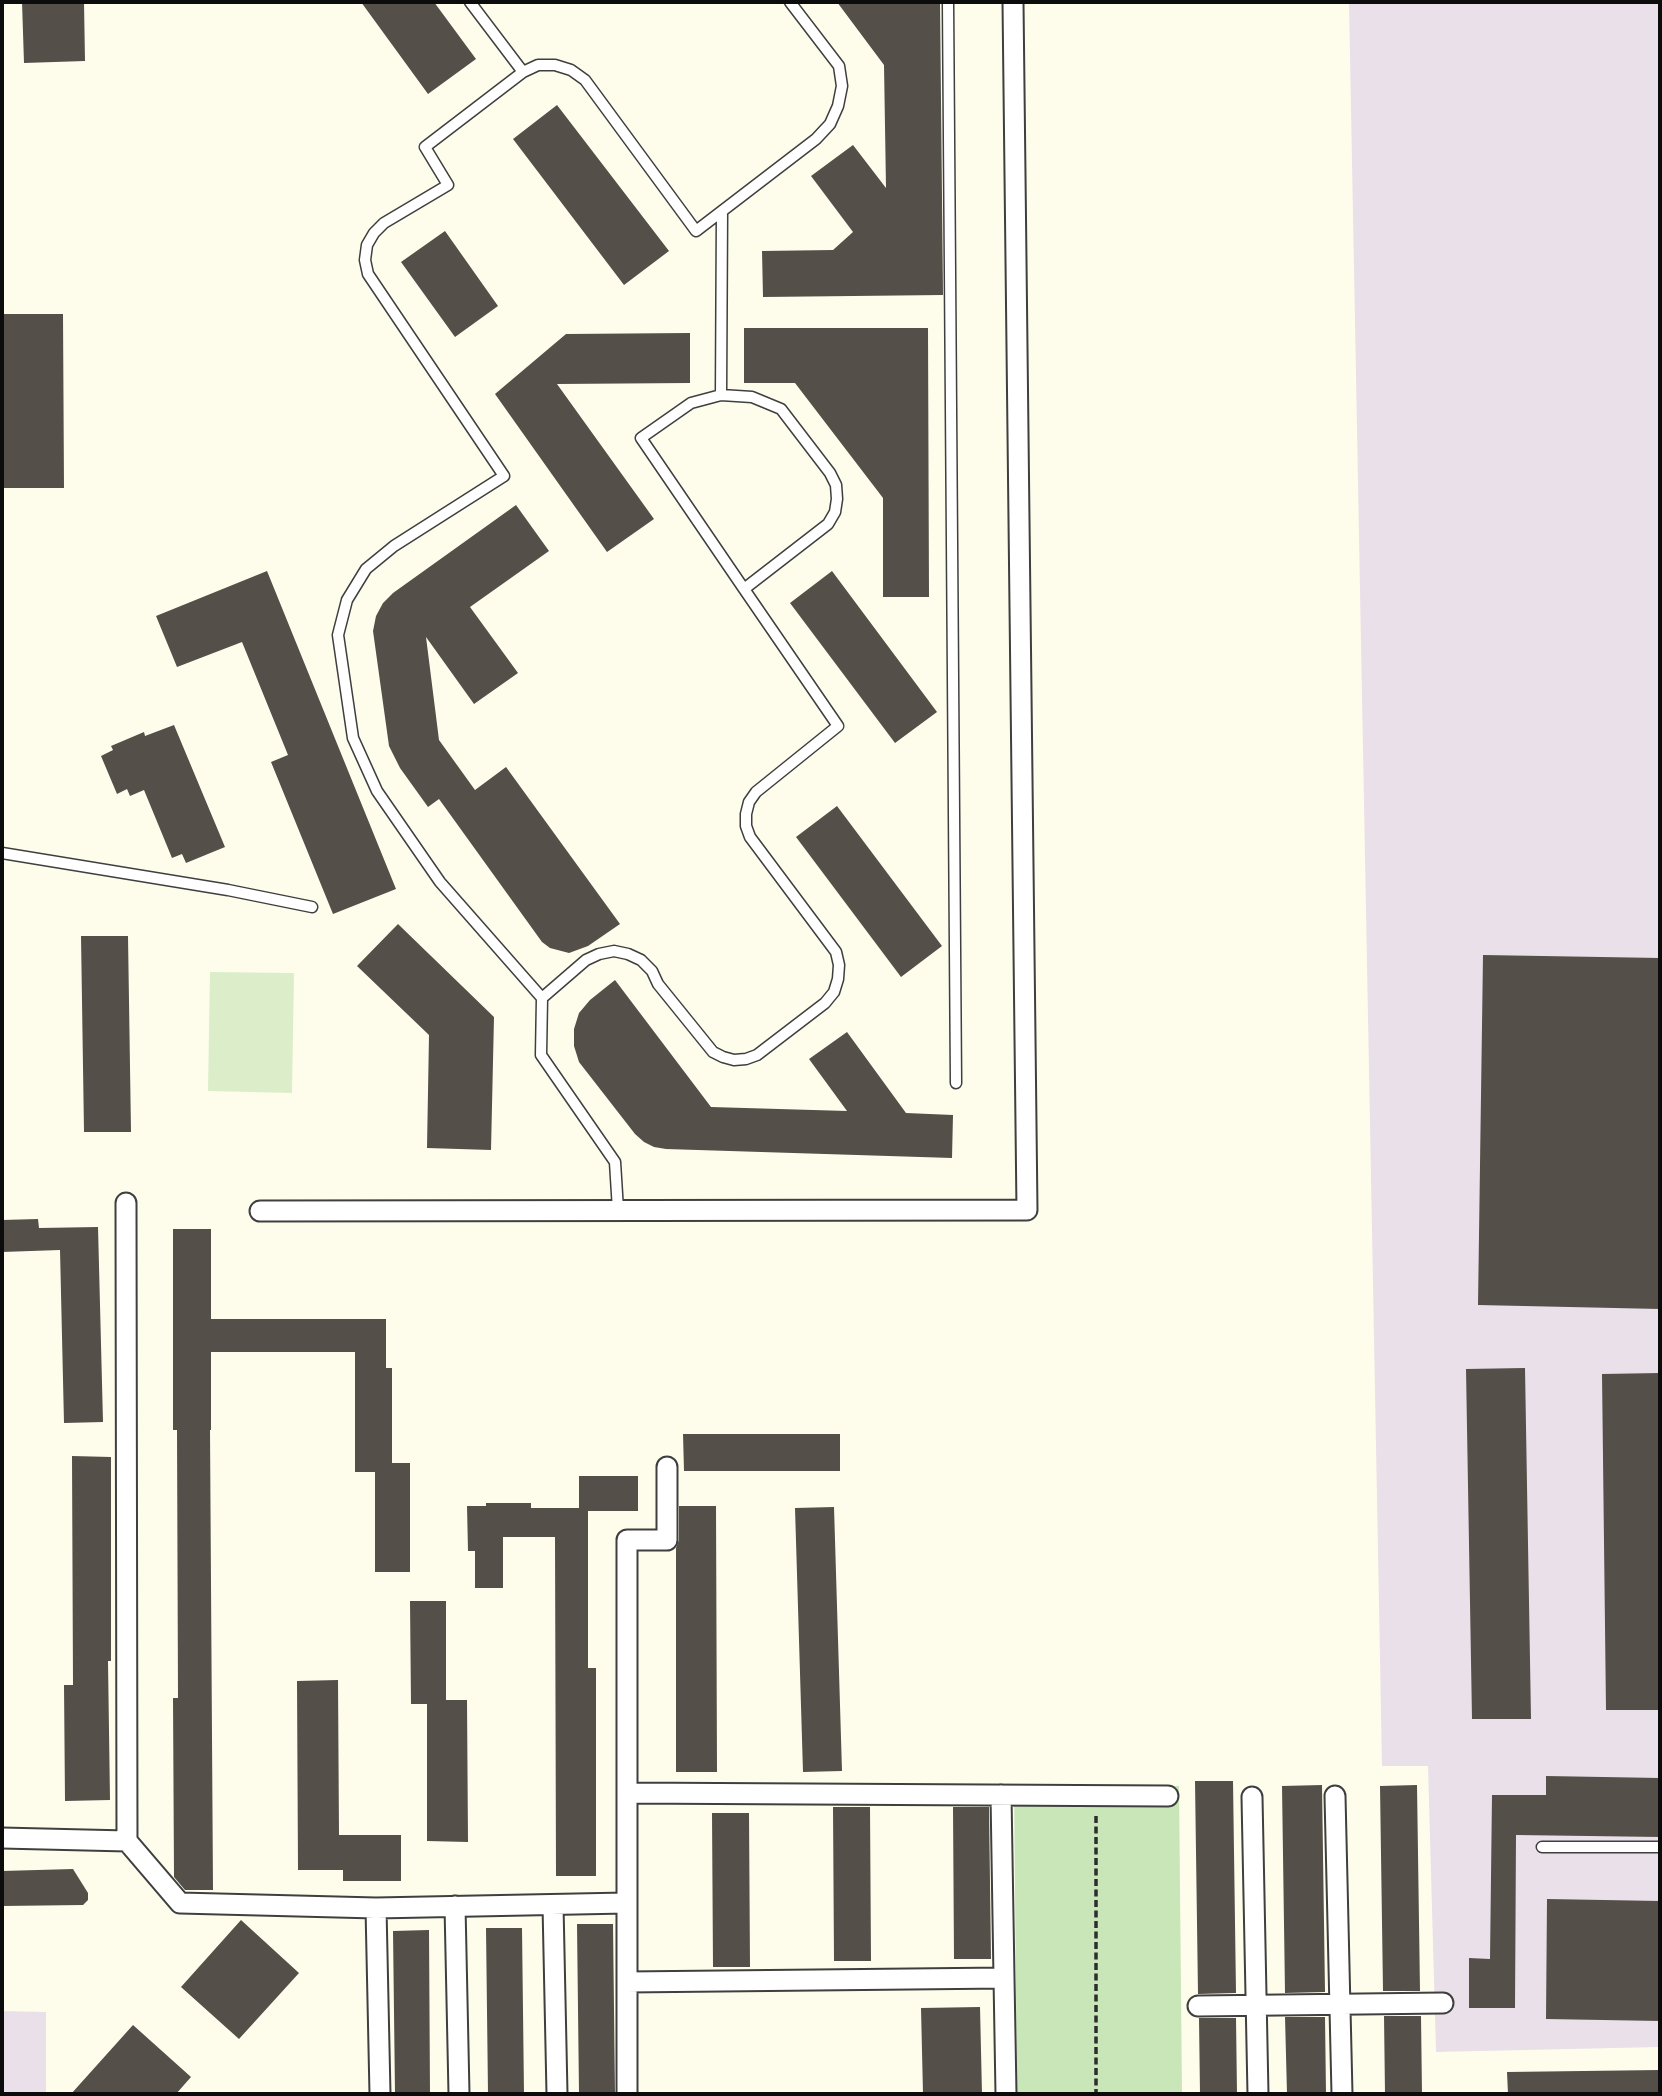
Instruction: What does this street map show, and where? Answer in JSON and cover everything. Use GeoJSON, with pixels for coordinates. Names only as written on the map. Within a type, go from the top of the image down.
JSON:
{"type":"FeatureCollection","features":[{"type":"Feature","properties":{"kind":"street"},"geometry":{"type":"LineString","coordinates":[[260,1211],[1027,1210],[1013,2]]}},
{"type":"Feature","properties":{"kind":"street"},"geometry":{"type":"LineString","coordinates":[[126,1203],[127,1841],[180,1903],[376,1908],[626,1903]]}},
{"type":"Feature","properties":{"kind":"street"},"geometry":{"type":"LineString","coordinates":[[626,2094],[627,1540],[667,1540],[667,1467]]}},
{"type":"Feature","properties":{"kind":"street"},"geometry":{"type":"LineString","coordinates":[[627,1793],[1168,1796]]}},
{"type":"Feature","properties":{"kind":"street"},"geometry":{"type":"LineString","coordinates":[[1001,1795],[1006,2094]]}},
{"type":"Feature","properties":{"kind":"street"},"geometry":{"type":"LineString","coordinates":[[1335,1796],[1342,2094]]}},
{"type":"Feature","properties":{"kind":"street"},"geometry":{"type":"LineString","coordinates":[[1252,1797],[1258,2094]]}},
{"type":"Feature","properties":{"kind":"street"},"geometry":{"type":"LineString","coordinates":[[2,1838],[127,1841]]}},
{"type":"Feature","properties":{"kind":"street"},"geometry":{"type":"LineString","coordinates":[[553,1905],[557,2094]]}},
{"type":"Feature","properties":{"kind":"street"},"geometry":{"type":"LineString","coordinates":[[455,1906],[459,2094]]}},
{"type":"Feature","properties":{"kind":"street"},"geometry":{"type":"LineString","coordinates":[[376,1908],[380,2094]]}},
{"type":"Feature","properties":{"kind":"street"},"geometry":{"type":"LineString","coordinates":[[626,1982],[1004,1978]]}},
{"type":"Feature","properties":{"kind":"street"},"geometry":{"type":"LineString","coordinates":[[1198,2006],[1443,2003]]}},
{"type":"Feature","properties":{"kind":"lane"},"geometry":{"type":"LineString","coordinates":[[470,2],[523,72]]}},
{"type":"Feature","properties":{"kind":"lane"},"geometry":{"type":"LineString","coordinates":[[618,1210],[615,1161],[541,1055],[542,998],[440,882],[377,791],[353,738],[338,635],[347,600],[366,569],[394,546],[504,476],[368,274],[365,260],[374,233],[384,223],[448,185],[425,147],[523,72],[538,65],[555,65],[571,70],[585,80],[696,231],[816,139],[830,124],[838,106],[842,86],[839,66],[790,2]]}},
{"type":"Feature","properties":{"kind":"lane"},"geometry":{"type":"LineString","coordinates":[[948,2],[956,1083]]}},
{"type":"Feature","properties":{"kind":"lane"},"geometry":{"type":"LineString","coordinates":[[721,395],[722,211]]}},
{"type":"Feature","properties":{"kind":"lane"},"geometry":{"type":"LineString","coordinates":[[542,998],[586,960],[614,951],[628,954],[641,960],[652,971],[658,984],[713,1052],[734,1060],[757,1055],[825,1003],[834,992],[839,965],[835,952],[750,837],[746,814],[749,802],[756,792],[838,726],[744,589],[641,438],[691,403],[721,395],[752,397],[781,409],[830,473],[837,499],[835,512],[828,524],[744,589]]}},
{"type":"Feature","properties":{"kind":"lane"},"geometry":{"type":"LineString","coordinates":[[2,853],[228,890],[312,907]]}},
{"type":"Feature","properties":{"kind":"lane"},"geometry":{"type":"LineString","coordinates":[[1542,1847],[1660,1847]]}},
{"type":"Feature","properties":{"kind":"path"},"geometry":{"type":"LineString","coordinates":[[1096,1795],[1096,2094]]}},
{"type":"Feature","properties":{"kind":"shaded area"},"geometry":{"type":"Polygon","coordinates":[[[1349,2],[1660,2],[1660,2047],[1436,2052],[1428,1766],[1382,1766],[1349,2]]]}},
{"type":"Feature","properties":{"kind":"shaded area"},"geometry":{"type":"Polygon","coordinates":[[[2,2011],[46,2012],[46,2094],[2,2094],[2,2011]]]}},
{"type":"Feature","properties":{"kind":"green space"},"geometry":{"type":"Polygon","coordinates":[[[210,972],[294,973],[292,1093],[208,1091],[210,972]]]}},
{"type":"Feature","properties":{"kind":"green space"},"geometry":{"type":"Polygon","coordinates":[[[1014,1786],[1179,1786],[1182,2094],[1017,2094],[1014,1786]]]}},
{"type":"Feature","properties":{"kind":"building"},"geometry":{"type":"Polygon","coordinates":[[[22,2],[84,2],[85,61],[24,63],[22,2]]]}},
{"type":"Feature","properties":{"kind":"building"},"geometry":{"type":"Polygon","coordinates":[[[361,2],[434,2],[476,59],[428,94],[361,2]]]}},
{"type":"Feature","properties":{"kind":"building"},"geometry":{"type":"Polygon","coordinates":[[[837,2],[940,2],[943,295],[763,297],[762,251],[833,250],[853,232],[811,176],[853,145],[886,188],[884,65],[837,2]]]}},
{"type":"Feature","properties":{"kind":"building"},"geometry":{"type":"Polygon","coordinates":[[[557,105],[669,251],[624,285],[513,139],[557,105]]]}},
{"type":"Feature","properties":{"kind":"building"},"geometry":{"type":"Polygon","coordinates":[[[445,231],[498,306],[455,337],[401,262],[445,231]]]}},
{"type":"Feature","properties":{"kind":"building"},"geometry":{"type":"Polygon","coordinates":[[[2,314],[63,314],[64,488],[2,488],[2,314]]]}},
{"type":"Feature","properties":{"kind":"building"},"geometry":{"type":"Polygon","coordinates":[[[744,328],[928,328],[929,597],[883,597],[883,498],[795,383],[744,383],[744,328]]]}},
{"type":"Feature","properties":{"kind":"building"},"geometry":{"type":"Polygon","coordinates":[[[690,333],[690,383],[557,384],[654,519],[607,552],[495,394],[566,334],[690,333]]]}},
{"type":"Feature","properties":{"kind":"building"},"geometry":{"type":"Polygon","coordinates":[[[516,505],[549,551],[470,607],[518,673],[474,704],[426,637],[439,740],[475,790],[506,767],[620,924],[588,946],[569,953],[550,948],[542,942],[439,799],[428,807],[400,768],[389,746],[373,631],[376,616],[393,593],[516,505]]]}},
{"type":"Feature","properties":{"kind":"building"},"geometry":{"type":"Polygon","coordinates":[[[267,571],[396,889],[333,914],[271,762],[288,755],[242,642],[177,667],[156,616],[267,571]]]}},
{"type":"Feature","properties":{"kind":"building"},"geometry":{"type":"Polygon","coordinates":[[[832,571],[937,712],[895,743],[790,603],[832,571]]]}},
{"type":"Feature","properties":{"kind":"building"},"geometry":{"type":"Polygon","coordinates":[[[174,725],[225,847],[186,863],[182,854],[172,858],[144,790],[130,796],[127,789],[117,794],[101,756],[113,750],[111,746],[144,732],[145,736],[174,725]]]}},
{"type":"Feature","properties":{"kind":"building"},"geometry":{"type":"Polygon","coordinates":[[[837,806],[942,946],[901,977],[796,837],[837,806]]]}},
{"type":"Feature","properties":{"kind":"building"},"geometry":{"type":"Polygon","coordinates":[[[398,924],[494,1017],[491,1150],[427,1148],[429,1035],[357,966],[398,924]]]}},
{"type":"Feature","properties":{"kind":"building"},"geometry":{"type":"Polygon","coordinates":[[[81,936],[128,936],[131,1132],[84,1132],[81,936]]]}},
{"type":"Feature","properties":{"kind":"building"},"geometry":{"type":"Polygon","coordinates":[[[1483,955],[1660,958],[1660,1309],[1478,1305],[1483,955]]]}},
{"type":"Feature","properties":{"kind":"building"},"geometry":{"type":"Polygon","coordinates":[[[615,980],[711,1107],[847,1111],[809,1059],[847,1032],[906,1113],[953,1115],[952,1158],[666,1149],[644,1142],[579,1062],[574,1046],[574,1029],[579,1013],[590,1000],[615,980]]]}},
{"type":"Feature","properties":{"kind":"building"},"geometry":{"type":"Polygon","coordinates":[[[38,1219],[39,1228],[98,1227],[103,1422],[64,1423],[60,1250],[2,1252],[2,1220],[38,1219]]]}},
{"type":"Feature","properties":{"kind":"building"},"geometry":{"type":"Polygon","coordinates":[[[173,1229],[211,1229],[211,1319],[386,1319],[386,1368],[392,1368],[392,1463],[410,1463],[410,1572],[375,1572],[375,1472],[355,1472],[355,1352],[211,1352],[213,1890],[185,1890],[174,1877],[173,1698],[178,1698],[177,1430],[173,1430],[173,1229]]]}},
{"type":"Feature","properties":{"kind":"building"},"geometry":{"type":"Polygon","coordinates":[[[1525,1368],[1531,1719],[1472,1719],[1466,1369],[1525,1368]]]}},
{"type":"Feature","properties":{"kind":"building"},"geometry":{"type":"Polygon","coordinates":[[[1660,1373],[1660,1710],[1606,1710],[1602,1374],[1660,1373]]]}},
{"type":"Feature","properties":{"kind":"building"},"geometry":{"type":"Polygon","coordinates":[[[683,1434],[840,1434],[840,1471],[684,1471],[683,1434]]]}},
{"type":"Feature","properties":{"kind":"building"},"geometry":{"type":"Polygon","coordinates":[[[72,1456],[111,1457],[111,1661],[108,1661],[110,1800],[65,1801],[64,1685],[73,1685],[72,1456]]]}},
{"type":"Feature","properties":{"kind":"building"},"geometry":{"type":"Polygon","coordinates":[[[579,1476],[638,1476],[638,1511],[588,1511],[588,1668],[596,1668],[596,1876],[556,1876],[555,1537],[503,1537],[503,1588],[475,1588],[475,1551],[468,1551],[467,1506],[486,1506],[486,1503],[531,1503],[531,1508],[579,1508],[579,1476]]]}},
{"type":"Feature","properties":{"kind":"building"},"geometry":{"type":"Polygon","coordinates":[[[679,1506],[716,1506],[717,1772],[676,1772],[676,1548],[679,1540],[679,1506]]]}},
{"type":"Feature","properties":{"kind":"building"},"geometry":{"type":"Polygon","coordinates":[[[834,1507],[842,1771],[803,1772],[795,1508],[834,1507]]]}},
{"type":"Feature","properties":{"kind":"building"},"geometry":{"type":"Polygon","coordinates":[[[410,1601],[446,1601],[446,1700],[467,1700],[468,1842],[427,1841],[427,1704],[411,1704],[410,1601]]]}},
{"type":"Feature","properties":{"kind":"building"},"geometry":{"type":"Polygon","coordinates":[[[338,1680],[339,1835],[401,1835],[401,1881],[343,1881],[343,1870],[298,1870],[297,1681],[338,1680]]]}},
{"type":"Feature","properties":{"kind":"building"},"geometry":{"type":"Polygon","coordinates":[[[1546,1776],[1660,1778],[1660,1837],[1516,1835],[1515,2008],[1469,2008],[1469,1958],[1490,1959],[1492,1795],[1546,1795],[1546,1776]]]}},
{"type":"Feature","properties":{"kind":"building"},"geometry":{"type":"Polygon","coordinates":[[[1195,1781],[1233,1781],[1236,1993],[1198,1994],[1195,1781]]]}},
{"type":"Feature","properties":{"kind":"building"},"geometry":{"type":"Polygon","coordinates":[[[1322,1785],[1325,1992],[1285,1993],[1282,1786],[1322,1785]]]}},
{"type":"Feature","properties":{"kind":"building"},"geometry":{"type":"Polygon","coordinates":[[[1417,1785],[1420,1991],[1383,1991],[1380,1786],[1417,1785]]]}},
{"type":"Feature","properties":{"kind":"building"},"geometry":{"type":"Polygon","coordinates":[[[833,1807],[870,1807],[871,1961],[834,1961],[833,1807]]]}},
{"type":"Feature","properties":{"kind":"building"},"geometry":{"type":"Polygon","coordinates":[[[953,1807],[989,1807],[991,1959],[954,1959],[953,1807]]]}},
{"type":"Feature","properties":{"kind":"building"},"geometry":{"type":"Polygon","coordinates":[[[712,1813],[749,1813],[750,1967],[713,1967],[712,1813]]]}},
{"type":"Feature","properties":{"kind":"building"},"geometry":{"type":"Polygon","coordinates":[[[73,1869],[88,1893],[88,1900],[83,1905],[2,1906],[2,1871],[73,1869]]]}},
{"type":"Feature","properties":{"kind":"building"},"geometry":{"type":"Polygon","coordinates":[[[1547,1899],[1660,1901],[1660,2021],[1546,2019],[1547,1899]]]}},
{"type":"Feature","properties":{"kind":"building"},"geometry":{"type":"Polygon","coordinates":[[[241,1920],[299,1973],[239,2039],[181,1987],[241,1920]]]}},
{"type":"Feature","properties":{"kind":"building"},"geometry":{"type":"Polygon","coordinates":[[[577,1924],[613,1924],[615,2094],[579,2094],[577,1924]]]}},
{"type":"Feature","properties":{"kind":"building"},"geometry":{"type":"Polygon","coordinates":[[[486,1928],[522,1928],[524,2094],[488,2094],[486,1928]]]}},
{"type":"Feature","properties":{"kind":"building"},"geometry":{"type":"Polygon","coordinates":[[[429,1930],[430,2094],[395,2094],[393,1931],[429,1930]]]}},
{"type":"Feature","properties":{"kind":"building"},"geometry":{"type":"Polygon","coordinates":[[[980,2007],[982,2094],[923,2094],[921,2008],[980,2007]]]}},
{"type":"Feature","properties":{"kind":"building"},"geometry":{"type":"Polygon","coordinates":[[[1384,2016],[1421,2016],[1422,2094],[1385,2094],[1384,2016]]]}},
{"type":"Feature","properties":{"kind":"building"},"geometry":{"type":"Polygon","coordinates":[[[1285,2017],[1325,2017],[1326,2094],[1287,2094],[1285,2017]]]}},
{"type":"Feature","properties":{"kind":"building"},"geometry":{"type":"Polygon","coordinates":[[[1199,2018],[1236,2018],[1237,2094],[1200,2094],[1199,2018]]]}},
{"type":"Feature","properties":{"kind":"building"},"geometry":{"type":"Polygon","coordinates":[[[133,2025],[191,2077],[176,2094],[71,2094],[133,2025]]]}},
{"type":"Feature","properties":{"kind":"building"},"geometry":{"type":"Polygon","coordinates":[[[1660,2070],[1660,2094],[1508,2094],[1507,2072],[1660,2070]]]}}]}
